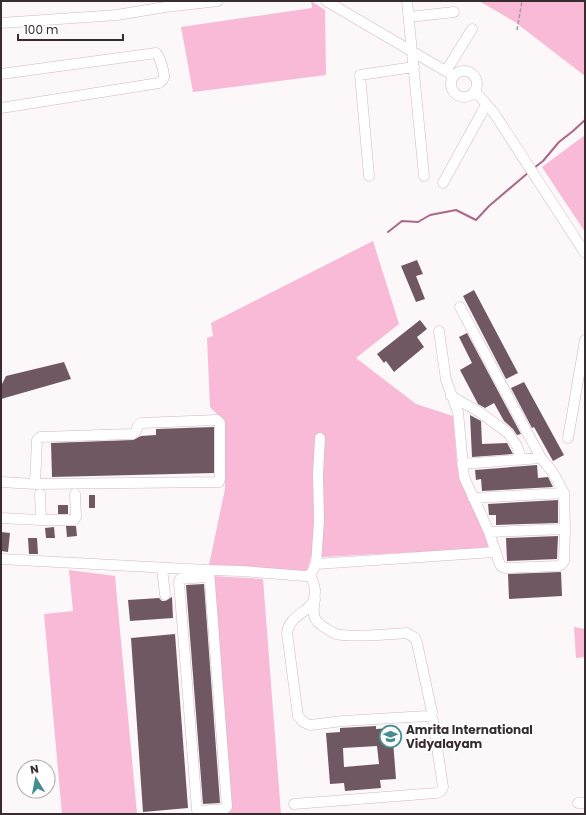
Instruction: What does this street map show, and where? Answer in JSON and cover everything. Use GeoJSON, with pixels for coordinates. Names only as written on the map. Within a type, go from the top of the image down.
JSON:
{"type":"FeatureCollection","features":[{"type":"Feature","properties":{"kind":"street"},"geometry":{"type":"LineString","coordinates":[[1,23],[117,15],[165,4],[218,1]]}},
{"type":"Feature","properties":{"kind":"street"},"geometry":{"type":"LineString","coordinates":[[326,1],[450,73],[464,71],[472,73],[477,83],[475,91],[464,97],[454,93],[451,86],[450,73],[472,28]]}},
{"type":"Feature","properties":{"kind":"street"},"geometry":{"type":"LineString","coordinates":[[407,1],[424,176]]}},
{"type":"Feature","properties":{"kind":"street"},"geometry":{"type":"LineString","coordinates":[[409,17],[454,12]]}},
{"type":"Feature","properties":{"kind":"street"},"geometry":{"type":"LineString","coordinates":[[1,74],[156,53],[160,57],[164,77],[159,82],[1,108]]}},
{"type":"Feature","properties":{"kind":"street"},"geometry":{"type":"LineString","coordinates":[[369,176],[360,74],[414,67]]}},
{"type":"Feature","properties":{"kind":"street"},"geometry":{"type":"LineString","coordinates":[[475,91],[494,113],[585,253]]}},
{"type":"Feature","properties":{"kind":"street"},"geometry":{"type":"LineString","coordinates":[[443,183],[486,105]]}},
{"type":"Feature","properties":{"kind":"street"},"geometry":{"type":"LineString","coordinates":[[439,331],[446,380],[458,412],[464,477],[489,532],[498,562],[505,568],[561,565],[564,561],[564,493],[552,472],[541,458],[460,307]]}},
{"type":"Feature","properties":{"kind":"street"},"geometry":{"type":"LineString","coordinates":[[568,438],[585,340]]}},
{"type":"Feature","properties":{"kind":"street"},"geometry":{"type":"LineString","coordinates":[[451,396],[481,413],[508,433],[517,446],[521,459]]}},
{"type":"Feature","properties":{"kind":"street"},"geometry":{"type":"LineString","coordinates":[[1,482],[35,484],[219,482],[220,423],[217,420],[141,423],[138,425],[136,432],[133,434],[40,437],[37,440],[35,484]]}},
{"type":"Feature","properties":{"kind":"street"},"geometry":{"type":"LineString","coordinates":[[310,575],[316,564],[319,522],[318,474],[320,438]]}},
{"type":"Feature","properties":{"kind":"street"},"geometry":{"type":"LineString","coordinates":[[462,464],[541,458]]}},
{"type":"Feature","properties":{"kind":"street"},"geometry":{"type":"LineString","coordinates":[[473,498],[564,493]]}},
{"type":"Feature","properties":{"kind":"street"},"geometry":{"type":"LineString","coordinates":[[40,494],[41,520]]}},
{"type":"Feature","properties":{"kind":"street"},"geometry":{"type":"LineString","coordinates":[[1,518],[74,520],[76,517],[75,494]]}},
{"type":"Feature","properties":{"kind":"street"},"geometry":{"type":"LineString","coordinates":[[489,532],[565,529]]}},
{"type":"Feature","properties":{"kind":"street"},"geometry":{"type":"LineString","coordinates":[[316,564],[495,552]]}},
{"type":"Feature","properties":{"kind":"street"},"geometry":{"type":"LineString","coordinates":[[1,559],[162,568],[208,574]]}},
{"type":"Feature","properties":{"kind":"street"},"geometry":{"type":"LineString","coordinates":[[162,568],[165,595]]}},
{"type":"Feature","properties":{"kind":"street"},"geometry":{"type":"LineString","coordinates":[[208,574],[226,807],[224,809],[200,812],[197,810],[179,582],[180,579],[208,574],[242,571],[305,576],[310,575]]}},
{"type":"Feature","properties":{"kind":"street"},"geometry":{"type":"LineString","coordinates":[[294,804],[436,792],[441,791],[443,787],[433,720],[431,717],[432,712],[415,638],[407,633],[337,634],[323,627],[316,620],[314,611],[314,585],[310,575]]}},
{"type":"Feature","properties":{"kind":"street"},"geometry":{"type":"LineString","coordinates":[[315,596],[313,603],[305,611],[294,618],[288,625],[287,633],[298,716],[303,722],[310,725],[343,721],[431,717]]}},
{"type":"Feature","properties":{"kind":"path"},"geometry":{"type":"LineString","coordinates":[[516,30],[522,1]]}},
{"type":"Feature","properties":{"kind":"shaded area"},"geometry":{"type":"Polygon","coordinates":[[[311,1],[325,10],[326,75],[193,92],[181,27],[312,8],[311,1]]]}},
{"type":"Feature","properties":{"kind":"shaded area"},"geometry":{"type":"Polygon","coordinates":[[[479,1],[585,1],[585,76],[515,22],[479,1]]]}},
{"type":"Feature","properties":{"kind":"shaded area"},"geometry":{"type":"Polygon","coordinates":[[[585,135],[585,232],[542,167],[585,135]]]}},
{"type":"Feature","properties":{"kind":"shaded area"},"geometry":{"type":"Polygon","coordinates":[[[373,241],[399,324],[356,358],[416,404],[453,416],[457,463],[492,548],[311,557],[307,572],[209,565],[225,489],[225,422],[210,407],[207,338],[213,336],[211,323],[373,241]]]}},
{"type":"Feature","properties":{"kind":"shaded area"},"geometry":{"type":"Polygon","coordinates":[[[69,570],[115,576],[137,814],[62,814],[44,614],[73,611],[69,570]]]}},
{"type":"Feature","properties":{"kind":"shaded area"},"geometry":{"type":"Polygon","coordinates":[[[212,576],[263,579],[281,814],[216,814],[230,812],[212,576]]]}},
{"type":"Feature","properties":{"kind":"shaded area"},"geometry":{"type":"Polygon","coordinates":[[[574,627],[585,629],[585,657],[576,658],[574,627]]]}},
{"type":"Feature","properties":{"kind":"building"},"geometry":{"type":"Polygon","coordinates":[[[417,260],[423,274],[416,276],[425,299],[416,302],[401,266],[417,260]]]}},
{"type":"Feature","properties":{"kind":"building"},"geometry":{"type":"Polygon","coordinates":[[[474,290],[518,373],[506,379],[463,296],[474,290]]]}},
{"type":"Feature","properties":{"kind":"building"},"geometry":{"type":"Polygon","coordinates":[[[420,320],[427,329],[417,337],[424,347],[394,372],[386,361],[384,363],[377,354],[420,320]]]}},
{"type":"Feature","properties":{"kind":"building"},"geometry":{"type":"Polygon","coordinates":[[[467,333],[521,434],[517,435],[504,421],[494,403],[485,408],[478,404],[460,370],[472,363],[459,337],[467,333]]]}},
{"type":"Feature","properties":{"kind":"building"},"geometry":{"type":"Polygon","coordinates":[[[64,362],[71,379],[1,399],[1,386],[6,376],[64,362]]]}},
{"type":"Feature","properties":{"kind":"building"},"geometry":{"type":"Polygon","coordinates":[[[524,382],[564,455],[553,461],[534,427],[532,428],[511,388],[524,382]]]}},
{"type":"Feature","properties":{"kind":"building"},"geometry":{"type":"Polygon","coordinates":[[[470,415],[481,421],[482,444],[507,443],[513,454],[472,457],[470,415]]]}},
{"type":"Feature","properties":{"kind":"building"},"geometry":{"type":"Polygon","coordinates":[[[214,427],[214,473],[52,477],[51,443],[133,440],[141,436],[156,435],[156,429],[214,427]]]}},
{"type":"Feature","properties":{"kind":"building"},"geometry":{"type":"Polygon","coordinates":[[[537,465],[538,478],[548,477],[553,487],[482,491],[481,479],[476,480],[475,470],[537,465]]]}},
{"type":"Feature","properties":{"kind":"building"},"geometry":{"type":"Polygon","coordinates":[[[89,495],[95,495],[95,508],[89,508],[89,495]]]}},
{"type":"Feature","properties":{"kind":"building"},"geometry":{"type":"Polygon","coordinates":[[[558,500],[558,523],[496,525],[496,515],[489,515],[488,504],[558,500]]]}},
{"type":"Feature","properties":{"kind":"building"},"geometry":{"type":"Polygon","coordinates":[[[58,505],[68,505],[68,514],[58,514],[58,505]]]}},
{"type":"Feature","properties":{"kind":"building"},"geometry":{"type":"Polygon","coordinates":[[[66,526],[76,526],[77,536],[67,537],[66,526]]]}},
{"type":"Feature","properties":{"kind":"building"},"geometry":{"type":"Polygon","coordinates":[[[54,527],[55,538],[46,538],[45,528],[54,527]]]}},
{"type":"Feature","properties":{"kind":"building"},"geometry":{"type":"Polygon","coordinates":[[[1,532],[10,533],[8,552],[1,551],[1,532]]]}},
{"type":"Feature","properties":{"kind":"building"},"geometry":{"type":"Polygon","coordinates":[[[558,536],[557,559],[507,561],[506,538],[558,536]]]}},
{"type":"Feature","properties":{"kind":"building"},"geometry":{"type":"Polygon","coordinates":[[[28,538],[37,538],[38,554],[29,554],[28,538]]]}},
{"type":"Feature","properties":{"kind":"building"},"geometry":{"type":"Polygon","coordinates":[[[561,572],[562,596],[509,599],[508,574],[561,572]]]}},
{"type":"Feature","properties":{"kind":"building"},"geometry":{"type":"Polygon","coordinates":[[[204,584],[220,803],[203,804],[186,585],[204,584]]]}},
{"type":"Feature","properties":{"kind":"building"},"geometry":{"type":"Polygon","coordinates":[[[172,597],[173,618],[130,621],[128,600],[159,598],[162,601],[165,601],[172,597]]]}},
{"type":"Feature","properties":{"kind":"building"},"geometry":{"type":"Polygon","coordinates":[[[175,634],[188,808],[143,812],[131,638],[175,634]]]}},
{"type":"Feature","properties":{"kind":"building"},"geometry":{"type":"Polygon","coordinates":[[[376,726],[376,729],[392,728],[396,779],[380,780],[381,788],[345,791],[344,783],[330,784],[326,733],[340,732],[340,728],[376,726]],[[377,746],[343,748],[344,767],[379,764],[377,746]]]}},
{"type":"Feature","properties":{"kind":"waterway"},"geometry":{"type":"LineString","coordinates":[[534,168],[543,161],[559,142],[585,120]]}},
{"type":"Feature","properties":{"kind":"waterway"},"geometry":{"type":"LineString","coordinates":[[388,232],[402,221],[418,222],[430,215],[456,210],[476,220],[489,206],[529,172]]}},
{"type":"Feature","properties":{"kind":"place","name":"Amrita International Vidyalayam"},"geometry":{"type":"Point","coordinates":[390,737]}}]}
